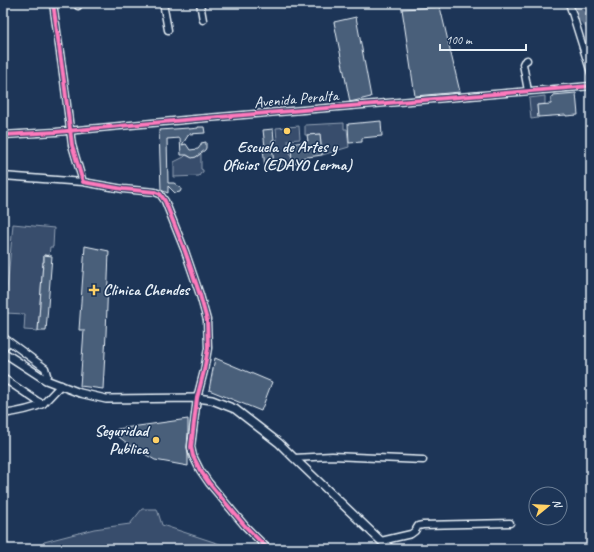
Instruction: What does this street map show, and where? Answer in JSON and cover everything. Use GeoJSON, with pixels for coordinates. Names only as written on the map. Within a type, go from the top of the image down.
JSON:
{"type":"FeatureCollection","features":[{"type":"Feature","properties":{"kind":"main road"},"geometry":{"type":"LineString","coordinates":[[3,352],[46,380],[75,392],[106,398],[197,398],[212,400],[235,409],[279,443],[391,549]]}},
{"type":"Feature","properties":{"kind":"street"},"geometry":{"type":"LineString","coordinates":[[53,3],[72,145],[82,182]]}},
{"type":"Feature","properties":{"kind":"street"},"geometry":{"type":"LineString","coordinates":[[163,3],[168,30]]}},
{"type":"Feature","properties":{"kind":"street"},"geometry":{"type":"LineString","coordinates":[[200,3],[203,20]]}},
{"type":"Feature","properties":{"kind":"street"},"geometry":{"type":"LineString","coordinates":[[569,3],[591,73]]}},
{"type":"Feature","properties":{"kind":"street"},"geometry":{"type":"LineString","coordinates":[[527,60],[523,64],[528,91]]}},
{"type":"Feature","properties":{"kind":"street","name":"Avenida Peralta"},"geometry":{"type":"LineString","coordinates":[[3,135],[591,86]]}},
{"type":"Feature","properties":{"kind":"street"},"geometry":{"type":"LineString","coordinates":[[3,176],[82,182],[123,189],[155,192],[160,194],[165,201],[185,251],[207,320],[208,348],[197,398],[192,447],[193,456],[209,483],[245,526],[268,549]]}},
{"type":"Feature","properties":{"kind":"street"},"geometry":{"type":"LineString","coordinates":[[3,337],[45,368],[47,375],[46,380]]}},
{"type":"Feature","properties":{"kind":"street"},"geometry":{"type":"LineString","coordinates":[[3,348],[9,342]]}},
{"type":"Feature","properties":{"kind":"street"},"geometry":{"type":"LineString","coordinates":[[3,378],[43,404]]}},
{"type":"Feature","properties":{"kind":"street"},"geometry":{"type":"LineString","coordinates":[[3,414],[36,408],[43,404],[61,386]]}},
{"type":"Feature","properties":{"kind":"street"},"geometry":{"type":"LineString","coordinates":[[294,458],[332,456],[423,460]]}},
{"type":"Feature","properties":{"kind":"street"},"geometry":{"type":"LineString","coordinates":[[381,541],[411,534],[415,532],[418,526],[423,525],[510,523]]}},
{"type":"Feature","properties":{"kind":"shaded area"},"geometry":{"type":"Polygon","coordinates":[[[545,96],[545,104],[537,105],[538,118],[531,119],[529,98],[545,96]]]}},
{"type":"Feature","properties":{"kind":"shaded area"},"geometry":{"type":"Polygon","coordinates":[[[344,123],[344,129],[347,129],[349,147],[322,155],[320,134],[305,135],[305,125],[344,123]]]}},
{"type":"Feature","properties":{"kind":"shaded area"},"geometry":{"type":"Polygon","coordinates":[[[299,126],[300,139],[288,140],[290,156],[292,156],[292,164],[274,168],[272,146],[273,141],[277,140],[276,128],[299,126]]]}},
{"type":"Feature","properties":{"kind":"shaded area"},"geometry":{"type":"Polygon","coordinates":[[[201,154],[201,169],[203,172],[199,176],[174,177],[174,162],[186,155],[194,158],[201,154]]]}},
{"type":"Feature","properties":{"kind":"shaded area"},"geometry":{"type":"Polygon","coordinates":[[[13,224],[54,228],[53,247],[50,247],[49,256],[44,255],[38,331],[24,330],[25,314],[5,313],[13,224]]]}},
{"type":"Feature","properties":{"kind":"shaded area"},"geometry":{"type":"Polygon","coordinates":[[[142,509],[157,509],[162,525],[235,549],[38,549],[44,542],[94,529],[130,524],[142,509]]]}},
{"type":"Feature","properties":{"kind":"building"},"geometry":{"type":"Polygon","coordinates":[[[440,7],[460,92],[415,96],[402,9],[440,7]]]}},
{"type":"Feature","properties":{"kind":"building"},"geometry":{"type":"Polygon","coordinates":[[[356,17],[371,97],[350,102],[334,22],[356,17]]]}},
{"type":"Feature","properties":{"kind":"building"},"geometry":{"type":"Polygon","coordinates":[[[576,93],[578,115],[538,117],[537,105],[551,104],[551,97],[553,97],[553,95],[576,93]]]}},
{"type":"Feature","properties":{"kind":"building"},"geometry":{"type":"Polygon","coordinates":[[[381,121],[382,136],[362,138],[362,142],[349,143],[348,124],[381,121]]]}},
{"type":"Feature","properties":{"kind":"building"},"geometry":{"type":"Polygon","coordinates":[[[204,127],[205,133],[189,134],[182,145],[186,144],[190,150],[198,149],[201,143],[206,142],[205,150],[196,157],[192,158],[187,155],[181,155],[180,138],[167,139],[168,183],[174,183],[181,188],[181,190],[180,192],[175,193],[168,186],[168,193],[161,190],[159,130],[189,129],[204,127]]]}},
{"type":"Feature","properties":{"kind":"building"},"geometry":{"type":"Polygon","coordinates":[[[273,129],[274,140],[272,140],[274,168],[265,170],[263,130],[273,129]]]}},
{"type":"Feature","properties":{"kind":"building"},"geometry":{"type":"Polygon","coordinates":[[[320,134],[322,155],[301,158],[302,162],[292,164],[291,144],[308,141],[307,135],[320,134]]]}},
{"type":"Feature","properties":{"kind":"building","name":"Clinica Chendes"},"geometry":{"type":"Polygon","coordinates":[[[85,246],[109,251],[103,389],[80,386],[84,330],[79,330],[85,246]]]}},
{"type":"Feature","properties":{"kind":"building"},"geometry":{"type":"Polygon","coordinates":[[[44,255],[52,256],[46,331],[38,331],[44,262],[44,255]]]}},
{"type":"Feature","properties":{"kind":"building"},"geometry":{"type":"Polygon","coordinates":[[[215,358],[272,382],[261,411],[209,390],[215,358]]]}},
{"type":"Feature","properties":{"kind":"building","name":"Seguridad Publica"},"geometry":{"type":"Polygon","coordinates":[[[188,419],[188,466],[155,460],[131,446],[115,434],[117,429],[188,419]]]}},
{"type":"Feature","properties":{"kind":"waterway"},"geometry":{"type":"LineString","coordinates":[[574,3],[591,27]]}},
{"type":"Feature","properties":{"kind":"cycle path"},"geometry":{"type":"LineString","coordinates":[[53,3],[72,145],[83,182],[123,189],[155,192],[160,194],[165,201],[185,251],[207,320],[208,348],[197,398],[191,447],[193,456],[209,483],[245,526],[268,549]]}},
{"type":"Feature","properties":{"kind":"cycle path"},"geometry":{"type":"LineString","coordinates":[[3,135],[56,132],[591,86]]}},
{"type":"Feature","properties":{"kind":"place","name":"Escuela de Artes y Oficios (EDAYO Lerma)"},"geometry":{"type":"Point","coordinates":[287,131]}},
{"type":"Feature","properties":{"kind":"place","name":"Clinica Chendes"},"geometry":{"type":"Point","coordinates":[94,290]}},
{"type":"Feature","properties":{"kind":"place","name":"Seguridad Publica"},"geometry":{"type":"Point","coordinates":[156,440]}}]}
